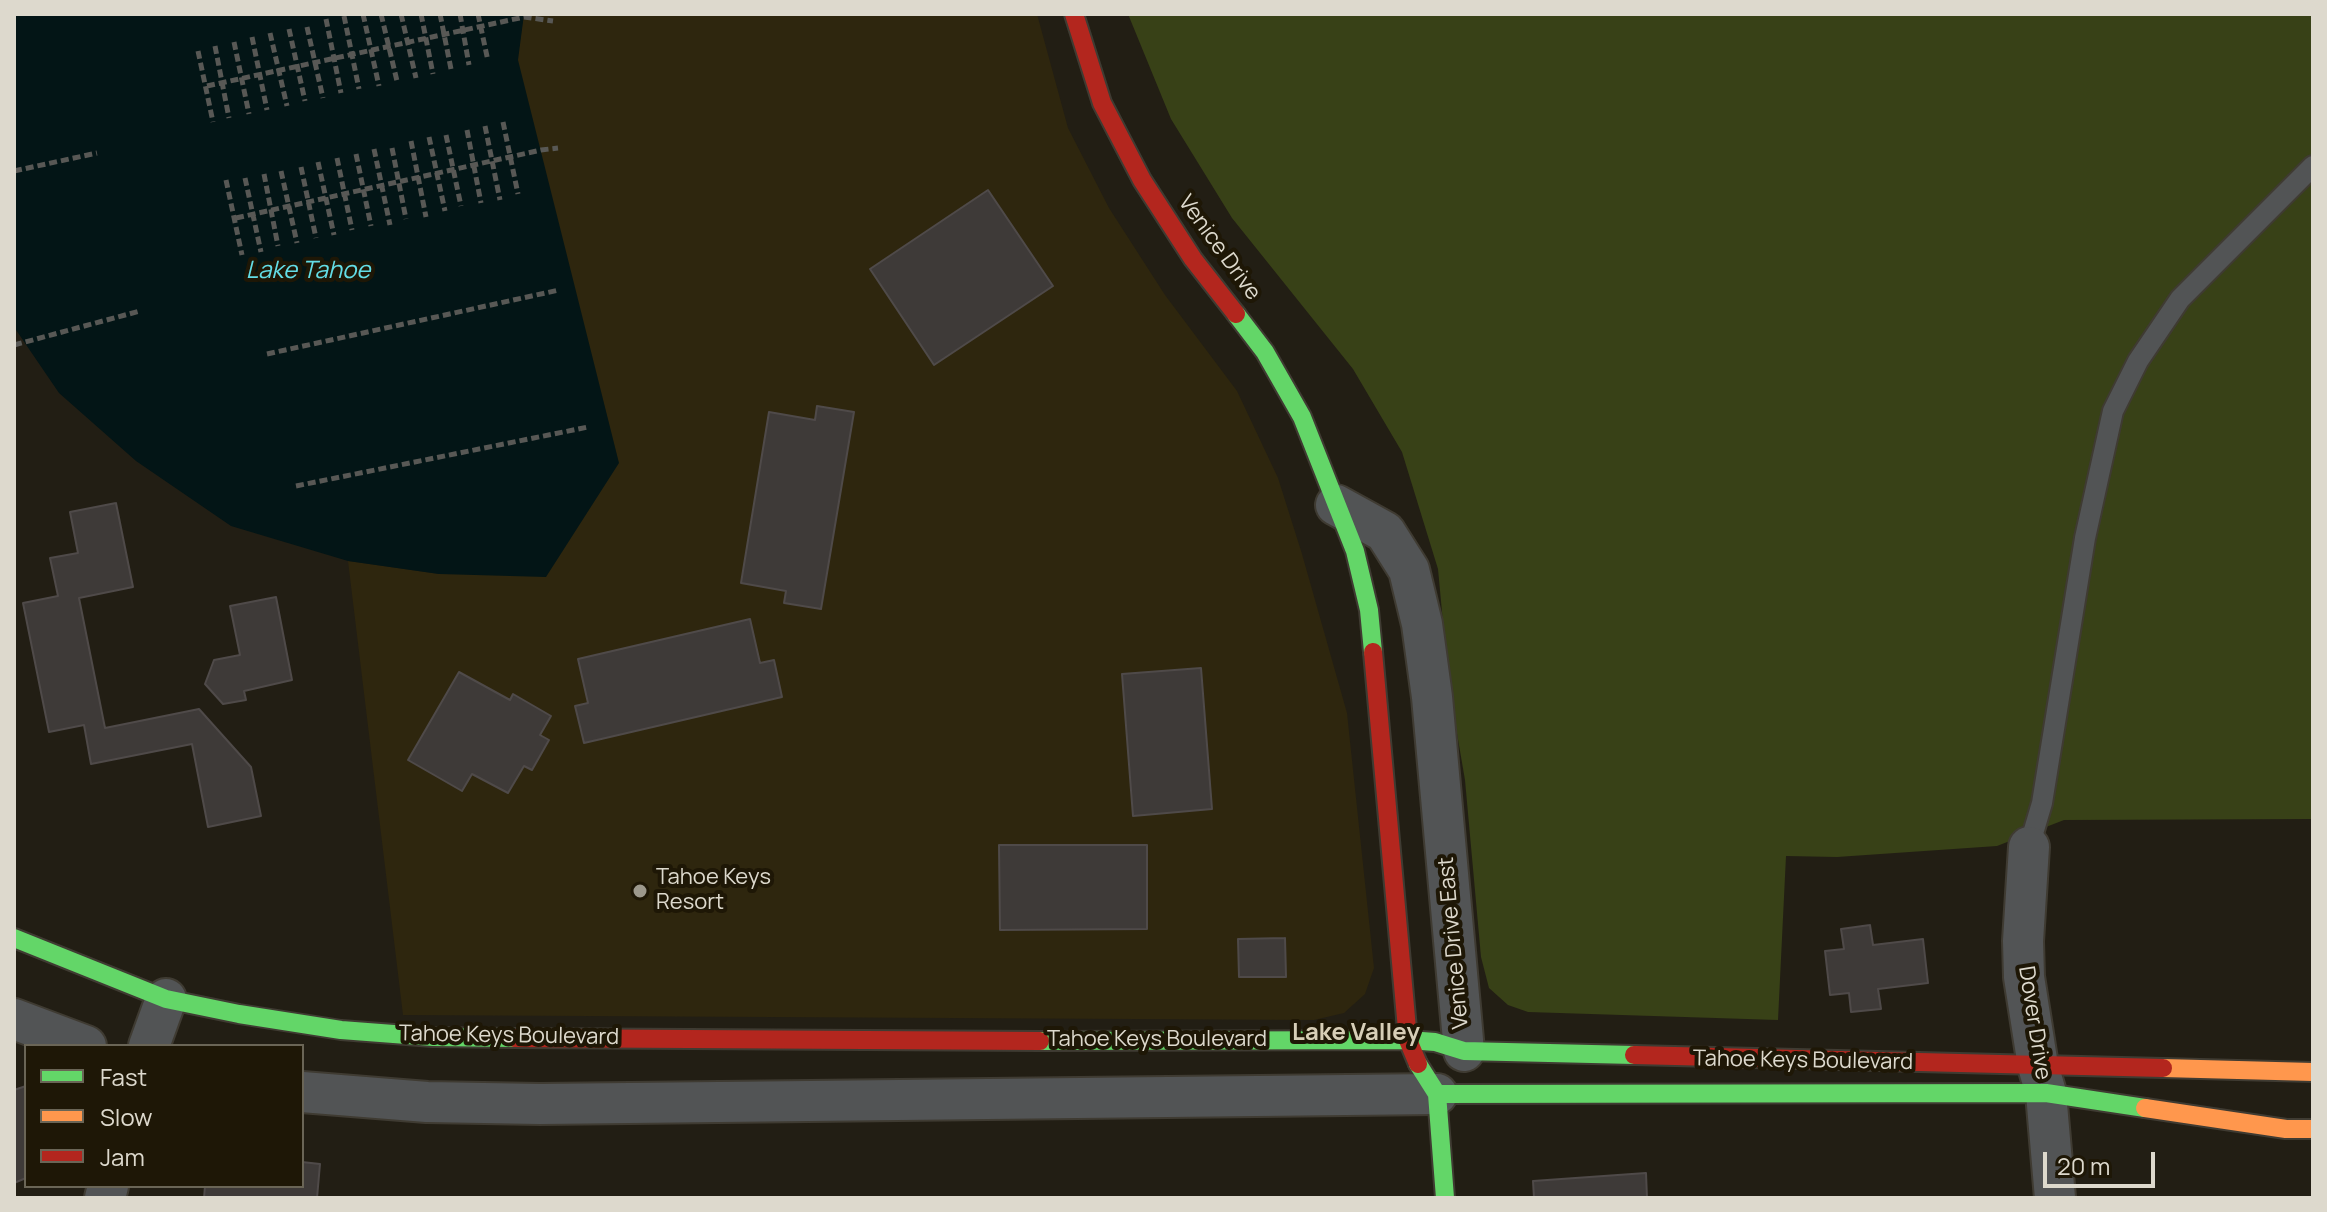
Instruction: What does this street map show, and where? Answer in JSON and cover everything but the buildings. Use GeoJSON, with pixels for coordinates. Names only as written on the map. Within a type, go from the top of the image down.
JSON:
{"type":"FeatureCollection","features":[{"type":"Feature","properties":{"kind":"street","name":"Venice Drive"},"geometry":{"type":"LineString","coordinates":[[1074,14],[1102,103],[1142,180],[1193,259],[1265,352],[1302,417],[1336,505]]}},
{"type":"Feature","properties":{"kind":"street"},"geometry":{"type":"LineString","coordinates":[[1336,505],[1355,551],[1369,610],[1408,1040],[1418,1065],[1452,1073],[1445,1198]]}},
{"type":"Feature","properties":{"kind":"street","name":"Venice Drive East"},"geometry":{"type":"LineString","coordinates":[[1336,505],[1385,532],[1409,570],[1415,597],[1432,697],[1452,1073]]}},
{"type":"Feature","properties":{"kind":"street","name":"Dover Drive"},"geometry":{"type":"LineString","coordinates":[[2029,847],[2024,977],[2042,1079],[2055,1198]]}},
{"type":"Feature","properties":{"kind":"street","name":"Tahoe Keys Boulevard"},"geometry":{"type":"LineString","coordinates":[[14,938],[166,999],[341,1030],[433,1037],[856,1041],[1408,1040],[1435,1042],[1452,1073]]}},
{"type":"Feature","properties":{"kind":"street"},"geometry":{"type":"LineString","coordinates":[[150,1044],[166,999]]}},
{"type":"Feature","properties":{"kind":"street"},"geometry":{"type":"LineString","coordinates":[[14,1019],[81,1044]]}},
{"type":"Feature","properties":{"kind":"street","name":"Tahoe Keys Boulevard"},"geometry":{"type":"LineString","coordinates":[[304,1092],[427,1102],[540,1104],[1452,1073],[2042,1079],[2313,1072]]}},
{"type":"Feature","properties":{"kind":"street","name":"Tahoe Keys Boulevard"},"geometry":{"type":"LineString","coordinates":[[1452,1073],[2042,1079],[2286,1129],[2313,1129]]}},
{"type":"Feature","properties":{"kind":"lane"},"geometry":{"type":"LineString","coordinates":[[2029,847],[2042,803],[2085,538],[2113,411],[2138,361],[2180,299],[2313,166]]}},
{"type":"Feature","properties":{"kind":"path"},"geometry":{"type":"LineString","coordinates":[[363,14],[379,86]]}},
{"type":"Feature","properties":{"kind":"path"},"geometry":{"type":"LineString","coordinates":[[381,14],[397,81]]}},
{"type":"Feature","properties":{"kind":"path"},"geometry":{"type":"LineString","coordinates":[[401,14],[416,78]]}},
{"type":"Feature","properties":{"kind":"path"},"geometry":{"type":"LineString","coordinates":[[421,14],[433,74]]}},
{"type":"Feature","properties":{"kind":"path"},"geometry":{"type":"LineString","coordinates":[[440,14],[451,69]]}},
{"type":"Feature","properties":{"kind":"path"},"geometry":{"type":"LineString","coordinates":[[460,14],[469,65]]}},
{"type":"Feature","properties":{"kind":"path"},"geometry":{"type":"LineString","coordinates":[[478,14],[488,61]]}},
{"type":"Feature","properties":{"kind":"path"},"geometry":{"type":"LineString","coordinates":[[344,16],[359,89]]}},
{"type":"Feature","properties":{"kind":"path"},"geometry":{"type":"LineString","coordinates":[[207,86],[524,17],[553,21]]}},
{"type":"Feature","properties":{"kind":"path"},"geometry":{"type":"LineString","coordinates":[[326,19],[341,93]]}},
{"type":"Feature","properties":{"kind":"path"},"geometry":{"type":"LineString","coordinates":[[307,27],[323,98]]}},
{"type":"Feature","properties":{"kind":"path"},"geometry":{"type":"LineString","coordinates":[[289,29],[305,101]]}},
{"type":"Feature","properties":{"kind":"path"},"geometry":{"type":"LineString","coordinates":[[270,33],[287,106]]}},
{"type":"Feature","properties":{"kind":"path"},"geometry":{"type":"LineString","coordinates":[[252,37],[267,110]]}},
{"type":"Feature","properties":{"kind":"path"},"geometry":{"type":"LineString","coordinates":[[234,42],[249,114]]}},
{"type":"Feature","properties":{"kind":"path"},"geometry":{"type":"LineString","coordinates":[[215,46],[229,118]]}},
{"type":"Feature","properties":{"kind":"path"},"geometry":{"type":"LineString","coordinates":[[198,51],[213,122]]}},
{"type":"Feature","properties":{"kind":"path"},"geometry":{"type":"LineString","coordinates":[[503,122],[518,194]]}},
{"type":"Feature","properties":{"kind":"path"},"geometry":{"type":"LineString","coordinates":[[485,126],[500,200]]}},
{"type":"Feature","properties":{"kind":"path"},"geometry":{"type":"LineString","coordinates":[[467,130],[481,203]]}},
{"type":"Feature","properties":{"kind":"path"},"geometry":{"type":"LineString","coordinates":[[446,135],[461,206]]}},
{"type":"Feature","properties":{"kind":"path"},"geometry":{"type":"LineString","coordinates":[[429,137],[445,211]]}},
{"type":"Feature","properties":{"kind":"path"},"geometry":{"type":"LineString","coordinates":[[411,141],[426,217]]}},
{"type":"Feature","properties":{"kind":"path"},"geometry":{"type":"LineString","coordinates":[[392,148],[406,219]]}},
{"type":"Feature","properties":{"kind":"path"},"geometry":{"type":"LineString","coordinates":[[236,218],[558,148]]}},
{"type":"Feature","properties":{"kind":"path"},"geometry":{"type":"LineString","coordinates":[[374,149],[390,225]]}},
{"type":"Feature","properties":{"kind":"path"},"geometry":{"type":"LineString","coordinates":[[14,171],[97,153]]}},
{"type":"Feature","properties":{"kind":"path"},"geometry":{"type":"LineString","coordinates":[[356,154],[371,226]]}},
{"type":"Feature","properties":{"kind":"path"},"geometry":{"type":"LineString","coordinates":[[337,158],[352,230]]}},
{"type":"Feature","properties":{"kind":"path"},"geometry":{"type":"LineString","coordinates":[[318,162],[334,235]]}},
{"type":"Feature","properties":{"kind":"path"},"geometry":{"type":"LineString","coordinates":[[301,167],[316,238]]}},
{"type":"Feature","properties":{"kind":"path"},"geometry":{"type":"LineString","coordinates":[[281,171],[297,243]]}},
{"type":"Feature","properties":{"kind":"path"},"geometry":{"type":"LineString","coordinates":[[264,174],[278,246]]}},
{"type":"Feature","properties":{"kind":"path"},"geometry":{"type":"LineString","coordinates":[[245,178],[261,252]]}},
{"type":"Feature","properties":{"kind":"path"},"geometry":{"type":"LineString","coordinates":[[226,180],[242,255]]}},
{"type":"Feature","properties":{"kind":"path"},"geometry":{"type":"LineString","coordinates":[[267,354],[559,290]]}},
{"type":"Feature","properties":{"kind":"path"},"geometry":{"type":"LineString","coordinates":[[14,345],[140,311]]}},
{"type":"Feature","properties":{"kind":"path"},"geometry":{"type":"LineString","coordinates":[[296,486],[588,427]]}},
{"type":"Feature","properties":{"kind":"shaded area"},"geometry":{"type":"Polygon","coordinates":[[[524,14],[1037,14],[1068,128],[1109,208],[1165,295],[1237,391],[1278,478],[1302,554],[1347,713],[1374,968],[1365,994],[1344,1013],[1314,1020],[403,1015],[348,561],[439,574],[524,14]]]}},
{"type":"Feature","properties":{"kind":"green space"},"geometry":{"type":"Polygon","coordinates":[[[1128,14],[2313,14],[2313,819],[2064,820],[1997,846],[1837,857],[1786,856],[1778,1020],[1528,1012],[1508,1005],[1489,988],[1481,957],[1465,780],[1449,687],[1438,569],[1402,452],[1353,369],[1232,218],[1171,119],[1128,14]]]}},
{"type":"Feature","properties":{"kind":"water","name":"Lake Tahoe"},"geometry":{"type":"Polygon","coordinates":[[[14,14],[524,14],[518,60],[619,463],[546,577],[439,574],[348,561],[231,526],[136,461],[59,393],[14,327],[14,14]]]}},
{"type":"Feature","properties":{"kind":"traffic: fast"},"geometry":{"type":"LineString","coordinates":[[1236,314],[1265,352],[1302,417],[1355,551],[1369,610],[1373,652]]}},
{"type":"Feature","properties":{"kind":"traffic: fast"},"geometry":{"type":"LineString","coordinates":[[14,938],[166,999],[239,1014],[341,1030],[433,1037],[514,1038]]}},
{"type":"Feature","properties":{"kind":"traffic: fast"},"geometry":{"type":"LineString","coordinates":[[1040,1041],[1408,1040],[1435,1042],[1464,1051],[1634,1055]]}},
{"type":"Feature","properties":{"kind":"traffic: fast"},"geometry":{"type":"LineString","coordinates":[[1418,1064],[1437,1094],[1445,1198]]}},
{"type":"Feature","properties":{"kind":"traffic: fast"},"geometry":{"type":"LineString","coordinates":[[1437,1094],[2046,1093],[2145,1108]]}},
{"type":"Feature","properties":{"kind":"traffic: slow"},"geometry":{"type":"LineString","coordinates":[[2163,1068],[2313,1072]]}},
{"type":"Feature","properties":{"kind":"traffic: slow"},"geometry":{"type":"LineString","coordinates":[[2145,1108],[2286,1129],[2313,1129]]}},
{"type":"Feature","properties":{"kind":"traffic: jam"},"geometry":{"type":"LineString","coordinates":[[1074,14],[1102,103],[1142,180],[1193,259],[1236,314]]}},
{"type":"Feature","properties":{"kind":"traffic: jam"},"geometry":{"type":"LineString","coordinates":[[1373,652],[1408,1040],[1418,1064]]}},
{"type":"Feature","properties":{"kind":"traffic: jam"},"geometry":{"type":"LineString","coordinates":[[514,1038],[1040,1041]]}},
{"type":"Feature","properties":{"kind":"traffic: jam"},"geometry":{"type":"LineString","coordinates":[[1634,1055],[2163,1068]]}},
{"type":"Feature","properties":{"kind":"place","name":"Tahoe Keys Resort"},"geometry":{"type":"Point","coordinates":[640,891]}},
{"type":"Feature","properties":{"kind":"district","name":"Lake Valley"},"geometry":{"type":"Point","coordinates":[1356,1033]}}]}
